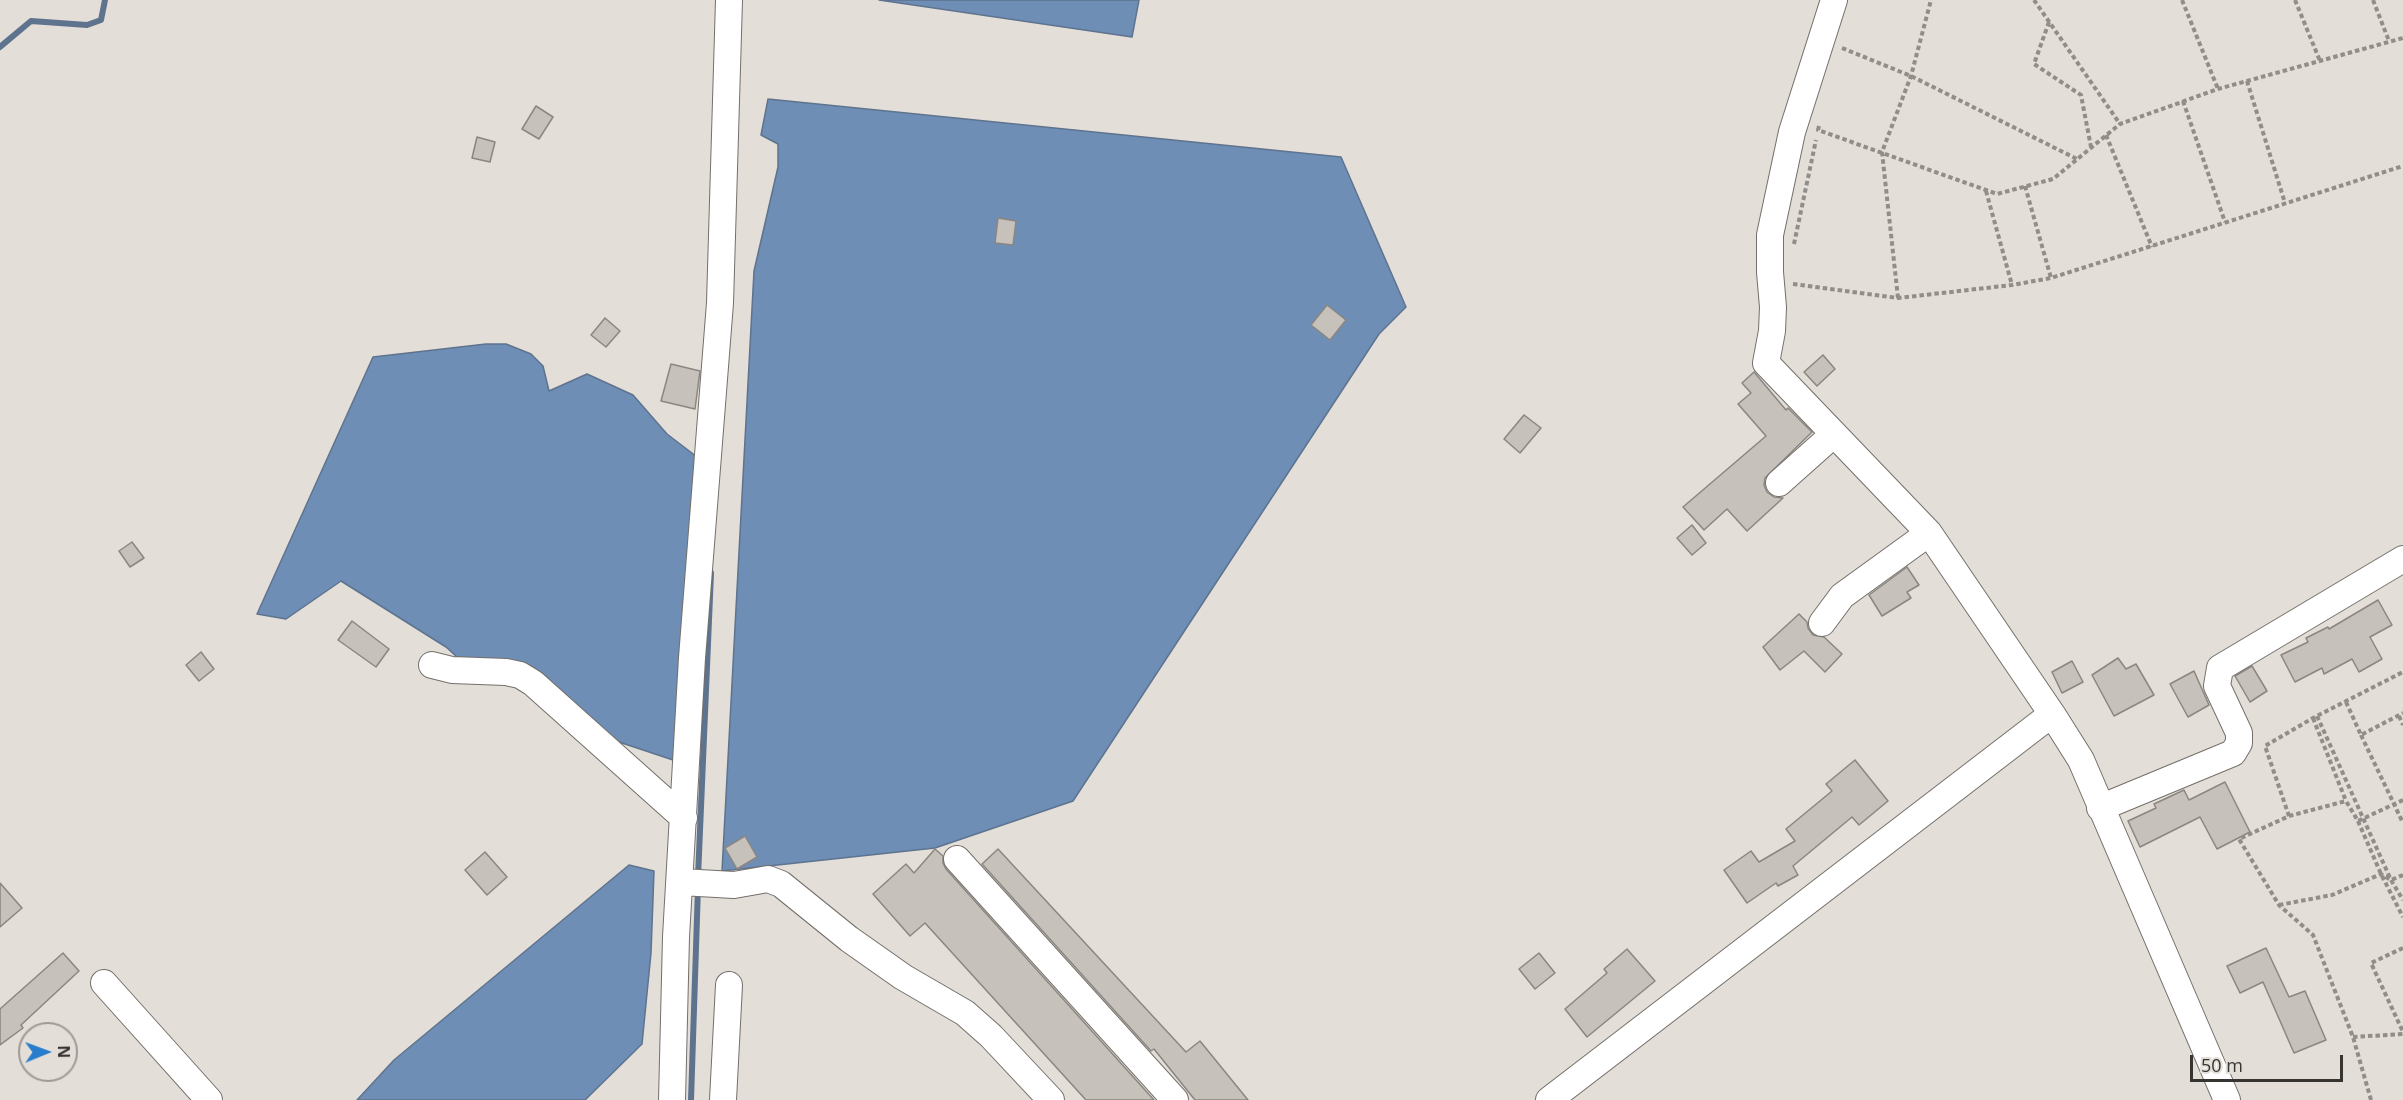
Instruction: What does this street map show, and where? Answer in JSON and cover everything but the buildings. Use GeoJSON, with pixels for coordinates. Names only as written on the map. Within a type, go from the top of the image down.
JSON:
{"type":"FeatureCollection","features":[{"type":"Feature","properties":{"kind":"street"},"geometry":{"type":"LineString","coordinates":[[672,1100],[676,937],[692,883],[684,818],[692,658],[720,303],[729,0]]}},
{"type":"Feature","properties":{"kind":"street"},"geometry":{"type":"LineString","coordinates":[[1834,0],[1792,132],[1770,235],[1773,307],[1772,331],[1766,363],[1929,533],[2081,760],[2227,1100]]}},
{"type":"Feature","properties":{"kind":"street"},"geometry":{"type":"LineString","coordinates":[[1779,483],[1834,435]]}},
{"type":"Feature","properties":{"kind":"street"},"geometry":{"type":"LineString","coordinates":[[1822,623],[1842,596],[1929,533]]}},
{"type":"Feature","properties":{"kind":"street"},"geometry":{"type":"LineString","coordinates":[[2100,808],[2233,753],[2239,743],[2239,733],[2217,686],[2220,668],[2403,559]]}},
{"type":"Feature","properties":{"kind":"street"},"geometry":{"type":"LineString","coordinates":[[432,665],[452,670],[506,672],[520,675],[533,683],[684,818]]}},
{"type":"Feature","properties":{"kind":"street"},"geometry":{"type":"LineString","coordinates":[[1549,1100],[2052,714]]}},
{"type":"Feature","properties":{"kind":"street"},"geometry":{"type":"LineString","coordinates":[[957,859],[1175,1100]]}},
{"type":"Feature","properties":{"kind":"street"},"geometry":{"type":"LineString","coordinates":[[692,883],[734,885],[768,879],[781,884],[849,939],[965,1013],[992,1036],[1051,1100]]}},
{"type":"Feature","properties":{"kind":"street"},"geometry":{"type":"LineString","coordinates":[[104,983],[209,1100]]}},
{"type":"Feature","properties":{"kind":"street"},"geometry":{"type":"LineString","coordinates":[[723,1100],[729,985]]}},
{"type":"Feature","properties":{"kind":"path"},"geometry":{"type":"LineString","coordinates":[[1898,298],[1882,152],[1911,76],[1931,0]]}},
{"type":"Feature","properties":{"kind":"path"},"geometry":{"type":"LineString","coordinates":[[2034,0],[2120,124]]}},
{"type":"Feature","properties":{"kind":"path"},"geometry":{"type":"LineString","coordinates":[[2182,0],[2218,88]]}},
{"type":"Feature","properties":{"kind":"path"},"geometry":{"type":"LineString","coordinates":[[2295,0],[2320,62]]}},
{"type":"Feature","properties":{"kind":"path"},"geometry":{"type":"LineString","coordinates":[[2373,0],[2389,41]]}},
{"type":"Feature","properties":{"kind":"path"},"geometry":{"type":"LineString","coordinates":[[2049,22],[2034,64],[2081,94],[2091,147]]}},
{"type":"Feature","properties":{"kind":"path"},"geometry":{"type":"LineString","coordinates":[[1818,130],[1997,194],[2053,179],[2120,124],[2218,88],[2403,38]]}},
{"type":"Feature","properties":{"kind":"path"},"geometry":{"type":"LineString","coordinates":[[1838,47],[1911,76],[2077,159]]}},
{"type":"Feature","properties":{"kind":"path"},"geometry":{"type":"LineString","coordinates":[[2247,81],[2285,203]]}},
{"type":"Feature","properties":{"kind":"path"},"geometry":{"type":"LineString","coordinates":[[2183,101],[2225,222]]}},
{"type":"Feature","properties":{"kind":"path"},"geometry":{"type":"LineString","coordinates":[[1793,250],[1820,119]]}},
{"type":"Feature","properties":{"kind":"path"},"geometry":{"type":"LineString","coordinates":[[2106,135],[2152,246]]}},
{"type":"Feature","properties":{"kind":"path"},"geometry":{"type":"LineString","coordinates":[[1786,283],[1898,298],[2012,285],[2051,278],[2403,166]]}},
{"type":"Feature","properties":{"kind":"path"},"geometry":{"type":"LineString","coordinates":[[2025,186],[2051,278]]}},
{"type":"Feature","properties":{"kind":"path"},"geometry":{"type":"LineString","coordinates":[[1986,191],[2012,285]]}},
{"type":"Feature","properties":{"kind":"path"},"geometry":{"type":"LineString","coordinates":[[2289,816],[2265,746],[2315,717],[2403,672]]}},
{"type":"Feature","properties":{"kind":"path"},"geometry":{"type":"LineString","coordinates":[[2346,702],[2403,823]]}},
{"type":"Feature","properties":{"kind":"path"},"geometry":{"type":"LineString","coordinates":[[2361,735],[2401,715],[2403,725]]}},
{"type":"Feature","properties":{"kind":"path"},"geometry":{"type":"LineString","coordinates":[[2315,717],[2346,801],[2358,821],[2403,917]]}},
{"type":"Feature","properties":{"kind":"path"},"geometry":{"type":"LineString","coordinates":[[2315,717],[2403,900]]}},
{"type":"Feature","properties":{"kind":"path"},"geometry":{"type":"LineString","coordinates":[[2358,821],[2403,800]]}},
{"type":"Feature","properties":{"kind":"path"},"geometry":{"type":"LineString","coordinates":[[2346,801],[2289,816],[2239,839],[2279,905],[2313,935],[2353,1037],[2371,1100]]}},
{"type":"Feature","properties":{"kind":"path"},"geometry":{"type":"LineString","coordinates":[[2279,905],[2332,895],[2381,874],[2391,879],[2403,875]]}},
{"type":"Feature","properties":{"kind":"path"},"geometry":{"type":"LineString","coordinates":[[2353,1037],[2403,1033],[2371,963],[2403,948]]}},
{"type":"Feature","properties":{"kind":"water"},"geometry":{"type":"Polygon","coordinates":[[[879,0],[1139,0],[1132,37],[879,0]]]}},
{"type":"Feature","properties":{"kind":"water"},"geometry":{"type":"Polygon","coordinates":[[[768,99],[1341,157],[1406,307],[1379,334],[1073,801],[935,848],[722,871],[754,271],[778,167],[778,144],[761,135],[768,99]]]}},
{"type":"Feature","properties":{"kind":"water"},"geometry":{"type":"Polygon","coordinates":[[[486,344],[506,344],[531,354],[543,366],[549,391],[587,374],[633,395],[667,434],[701,460],[679,762],[616,741],[531,666],[457,657],[446,647],[341,581],[286,619],[257,614],[373,357],[486,344]]]}},
{"type":"Feature","properties":{"kind":"water"},"geometry":{"type":"Polygon","coordinates":[[[629,865],[654,871],[651,953],[642,1044],[585,1100],[357,1100],[394,1060],[629,865]]]}},
{"type":"Feature","properties":{"kind":"waterway"},"geometry":{"type":"LineString","coordinates":[[0,47],[31,21],[87,25],[101,20],[105,0]]}},
{"type":"Feature","properties":{"kind":"waterway"},"geometry":{"type":"LineString","coordinates":[[698,877],[711,573]]}},
{"type":"Feature","properties":{"kind":"waterway"},"geometry":{"type":"LineString","coordinates":[[691,1100],[698,887]]}}]}
